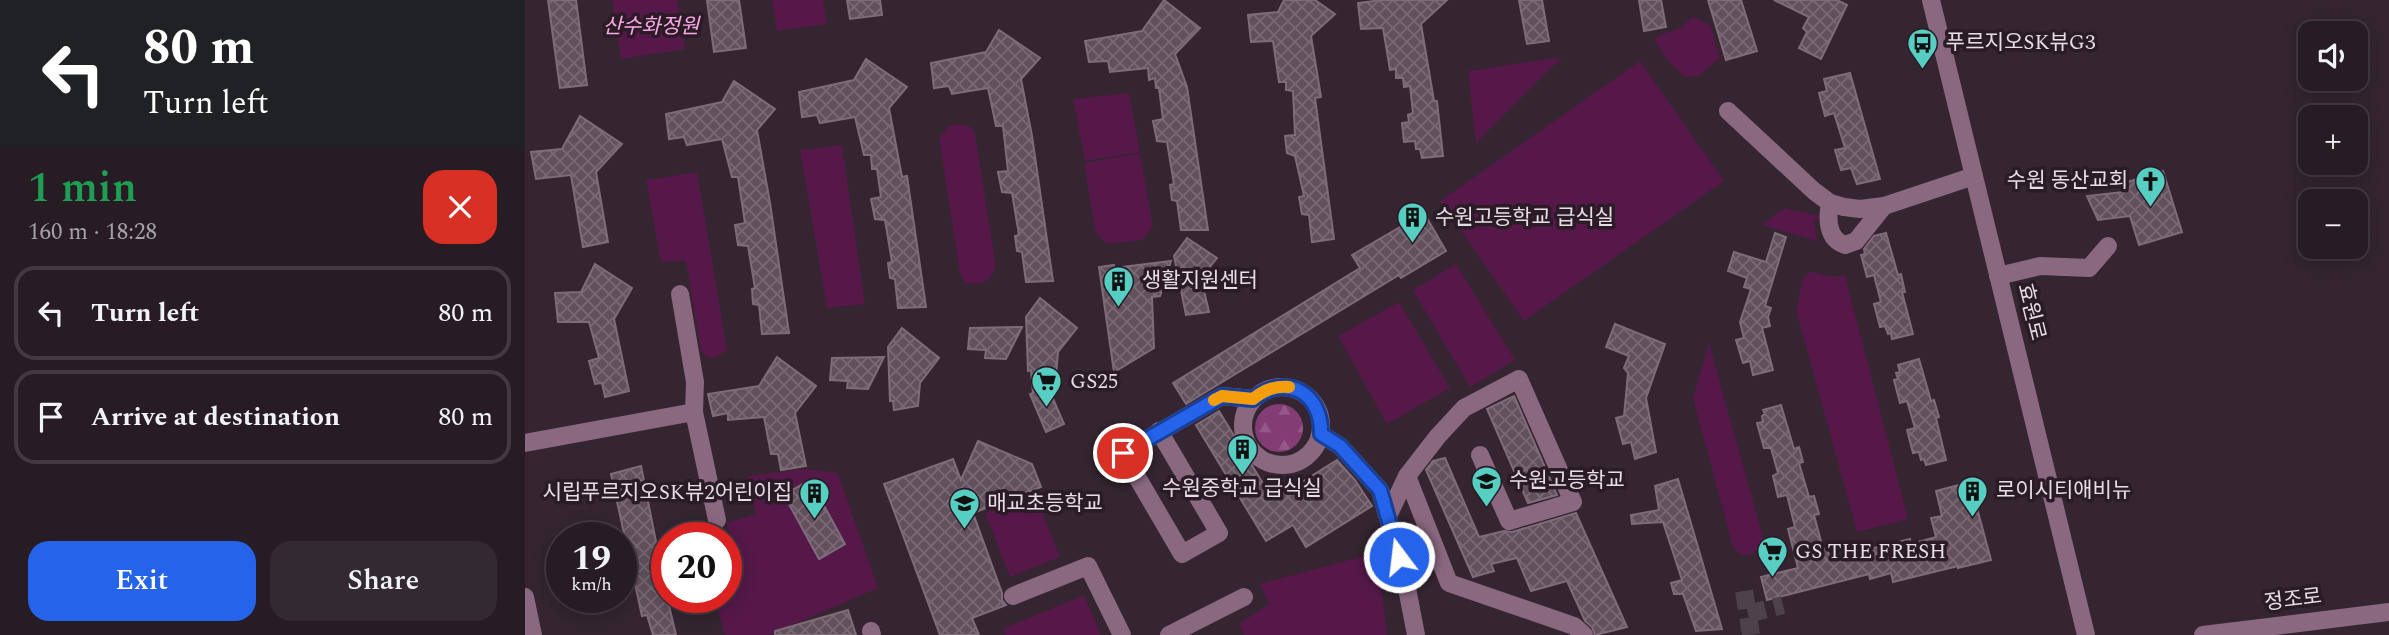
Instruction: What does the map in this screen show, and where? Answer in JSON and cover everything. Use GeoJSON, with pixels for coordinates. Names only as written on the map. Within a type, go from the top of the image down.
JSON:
{"type":"FeatureCollection","features":[{"type":"Feature","properties":{"kind":"street","name":"효원로"},"geometry":{"type":"LineString","coordinates":[[1931,0],[2086,635]]}},
{"type":"Feature","properties":{"kind":"street"},"geometry":{"type":"LineString","coordinates":[[1728,111],[1788,169],[1830,203],[1860,209],[1884,206],[1974,176]]}},
{"type":"Feature","properties":{"kind":"street"},"geometry":{"type":"LineString","coordinates":[[1830,203],[1830,229],[1835,239],[1845,245],[1856,241],[1884,206]]}},
{"type":"Feature","properties":{"kind":"street"},"geometry":{"type":"LineString","coordinates":[[1999,276],[2040,266],[2089,268],[2108,246]]}},
{"type":"Feature","properties":{"kind":"street"},"geometry":{"type":"LineString","coordinates":[[680,294],[695,382],[694,412],[717,520]]}},
{"type":"Feature","properties":{"kind":"street"},"geometry":{"type":"LineString","coordinates":[[1388,516],[1407,476],[1464,408],[1519,379],[1573,502],[1509,521],[1480,455]]}},
{"type":"Feature","properties":{"kind":"street"},"geometry":{"type":"LineString","coordinates":[[1275,387],[1300,390],[1310,398],[1321,421],[1321,434],[1316,447],[1307,457],[1283,466],[1269,464],[1257,457],[1244,435],[1243,422],[1253,399],[1263,391],[1275,387]]}},
{"type":"Feature","properties":{"kind":"street"},"geometry":{"type":"LineString","coordinates":[[1159,431],[1219,533],[1182,554],[1123,453],[1159,431],[1222,396],[1253,399]]}},
{"type":"Feature","properties":{"kind":"street"},"geometry":{"type":"LineString","coordinates":[[525,443],[694,412]]}},
{"type":"Feature","properties":{"kind":"street"},"geometry":{"type":"LineString","coordinates":[[1321,434],[1340,446],[1380,490],[1405,578],[1416,635]]}},
{"type":"Feature","properties":{"kind":"street"},"geometry":{"type":"LineString","coordinates":[[1407,476],[1449,583],[1574,626],[1584,635]]}},
{"type":"Feature","properties":{"kind":"street"},"geometry":{"type":"LineString","coordinates":[[1013,596],[1088,566],[1122,635]]}},
{"type":"Feature","properties":{"kind":"street"},"geometry":{"type":"LineString","coordinates":[[525,597],[533,635]]}},
{"type":"Feature","properties":{"kind":"street"},"geometry":{"type":"LineString","coordinates":[[1170,635],[1244,597]]}},
{"type":"Feature","properties":{"kind":"street","name":"정조로"},"geometry":{"type":"LineString","coordinates":[[2203,635],[2251,632],[2389,612]]}},
{"type":"Feature","properties":{"kind":"green space","name":"산수화정원"},"geometry":{"type":"Polygon","coordinates":[[[612,0],[677,0],[685,49],[621,59],[612,0]]]}},
{"type":"Feature","properties":{"kind":"green space"},"geometry":{"type":"Polygon","coordinates":[[[772,0],[823,0],[827,24],[777,31],[772,0]]]}},
{"type":"Feature","properties":{"kind":"green space"},"geometry":{"type":"Polygon","coordinates":[[[1692,17],[1710,24],[1720,58],[1698,76],[1685,77],[1669,62],[1654,39],[1681,28],[1692,17]]]}},
{"type":"Feature","properties":{"kind":"green space"},"geometry":{"type":"Polygon","coordinates":[[[1562,57],[1476,143],[1468,71],[1562,57]]]}},
{"type":"Feature","properties":{"kind":"green space"},"geometry":{"type":"Polygon","coordinates":[[[1640,61],[1724,181],[1524,321],[1440,201],[1640,61]]]}},
{"type":"Feature","properties":{"kind":"green space"},"geometry":{"type":"Polygon","coordinates":[[[1129,93],[1140,152],[1085,161],[1073,99],[1129,93]]]}},
{"type":"Feature","properties":{"kind":"green space"},"geometry":{"type":"Polygon","coordinates":[[[957,124],[971,127],[975,134],[996,267],[988,280],[980,283],[965,282],[960,273],[939,138],[949,126],[957,124]]]}},
{"type":"Feature","properties":{"kind":"green space"},"geometry":{"type":"Polygon","coordinates":[[[842,145],[865,304],[827,308],[800,150],[842,145]]]}},
{"type":"Feature","properties":{"kind":"green space"},"geometry":{"type":"Polygon","coordinates":[[[1140,153],[1153,227],[1142,240],[1107,244],[1097,235],[1095,229],[1084,163],[1140,153]]]}},
{"type":"Feature","properties":{"kind":"green space"},"geometry":{"type":"Polygon","coordinates":[[[697,172],[727,350],[714,359],[704,355],[701,350],[686,261],[661,262],[646,180],[697,172]]]}},
{"type":"Feature","properties":{"kind":"green space"},"geometry":{"type":"Polygon","coordinates":[[[1784,208],[1825,217],[1814,220],[1817,241],[1762,225],[1784,208]]]}},
{"type":"Feature","properties":{"kind":"green space"},"geometry":{"type":"Polygon","coordinates":[[[1456,264],[1515,360],[1470,387],[1413,290],[1456,264]]]}},
{"type":"Feature","properties":{"kind":"green space"},"geometry":{"type":"Polygon","coordinates":[[[1809,272],[1828,276],[1845,275],[1908,519],[1857,532],[1796,310],[1803,279],[1809,272]]]}},
{"type":"Feature","properties":{"kind":"green space"},"geometry":{"type":"Polygon","coordinates":[[[1399,302],[1450,388],[1387,424],[1338,336],[1399,302]]]}},
{"type":"Feature","properties":{"kind":"green space"},"geometry":{"type":"Polygon","coordinates":[[[1709,343],[1764,541],[1757,550],[1748,555],[1739,553],[1732,544],[1693,398],[1709,343]]]}},
{"type":"Feature","properties":{"kind":"green space"},"geometry":{"type":"Polygon","coordinates":[[[1279,404],[1296,411],[1303,428],[1296,445],[1279,452],[1262,445],[1255,428],[1262,411],[1279,404]]]}},
{"type":"Feature","properties":{"kind":"green space"},"geometry":{"type":"Polygon","coordinates":[[[805,469],[838,473],[878,588],[769,635],[725,635],[719,613],[742,613],[742,522],[730,522],[756,514],[747,476],[805,469]]]}},
{"type":"Feature","properties":{"kind":"green space"},"geometry":{"type":"Polygon","coordinates":[[[1035,494],[1060,557],[1010,577],[985,513],[1035,494]]]}},
{"type":"Feature","properties":{"kind":"green space"},"geometry":{"type":"Polygon","coordinates":[[[1364,556],[1380,574],[1387,635],[1244,635],[1239,624],[1269,604],[1260,584],[1364,556]]]}},
{"type":"Feature","properties":{"kind":"green space"},"geometry":{"type":"Polygon","coordinates":[[[1084,595],[1101,635],[1006,635],[1003,629],[1084,595]]]}},
{"type":"Feature","properties":{"kind":"building"},"geometry":{"type":"Polygon","coordinates":[[[548,0],[576,0],[587,85],[560,88],[548,0]]]}},
{"type":"Feature","properties":{"kind":"building"},"geometry":{"type":"Polygon","coordinates":[[[707,0],[739,0],[746,48],[714,52],[707,0]]]}},
{"type":"Feature","properties":{"kind":"building"},"geometry":{"type":"Polygon","coordinates":[[[847,0],[880,0],[882,15],[850,19],[847,0]]]}},
{"type":"Feature","properties":{"kind":"building"},"geometry":{"type":"Polygon","coordinates":[[[1164,0],[1200,28],[1175,54],[1187,87],[1208,230],[1181,230],[1177,201],[1172,200],[1170,185],[1174,184],[1167,142],[1157,141],[1153,121],[1163,119],[1159,88],[1156,88],[1155,78],[1149,80],[1148,68],[1110,72],[1108,61],[1089,62],[1085,41],[1142,31],[1164,0]]]}},
{"type":"Feature","properties":{"kind":"building"},"geometry":{"type":"Polygon","coordinates":[[[1284,0],[1315,0],[1335,14],[1311,36],[1321,97],[1315,98],[1334,239],[1312,242],[1309,215],[1302,214],[1299,197],[1304,196],[1295,156],[1287,153],[1285,136],[1295,135],[1293,91],[1286,90],[1286,82],[1279,82],[1273,41],[1251,42],[1248,15],[1278,12],[1284,0]]]}},
{"type":"Feature","properties":{"kind":"building"},"geometry":{"type":"Polygon","coordinates":[[[1382,0],[1447,0],[1421,24],[1434,101],[1437,101],[1443,156],[1422,158],[1420,149],[1416,149],[1415,141],[1404,142],[1402,123],[1409,122],[1408,115],[1413,113],[1410,86],[1404,87],[1403,78],[1396,78],[1396,69],[1390,70],[1383,28],[1361,29],[1358,3],[1382,0]]]}},
{"type":"Feature","properties":{"kind":"building"},"geometry":{"type":"Polygon","coordinates":[[[1519,0],[1542,0],[1549,41],[1527,44],[1519,0]]]}},
{"type":"Feature","properties":{"kind":"building"},"geometry":{"type":"Polygon","coordinates":[[[1639,0],[1661,0],[1666,27],[1644,31],[1639,0]]]}},
{"type":"Feature","properties":{"kind":"building"},"geometry":{"type":"Polygon","coordinates":[[[1708,0],[1741,0],[1757,51],[1726,60],[1708,0]]]}},
{"type":"Feature","properties":{"kind":"building"},"geometry":{"type":"Polygon","coordinates":[[[1774,0],[1837,0],[1847,5],[1821,59],[1799,48],[1807,32],[1803,28],[1809,17],[1774,0]]]}},
{"type":"Feature","properties":{"kind":"building"},"geometry":{"type":"Polygon","coordinates":[[[999,30],[1040,58],[1021,79],[1053,281],[1026,282],[1022,252],[1017,251],[1015,236],[1019,235],[1012,193],[1002,192],[998,172],[1008,171],[1003,126],[996,126],[988,88],[952,94],[949,86],[934,88],[931,63],[986,52],[999,30]]]}},
{"type":"Feature","properties":{"kind":"building"},"geometry":{"type":"Polygon","coordinates":[[[866,59],[907,87],[889,108],[902,177],[907,176],[926,307],[898,308],[895,279],[890,278],[888,263],[892,262],[885,220],[875,219],[871,199],[881,197],[877,169],[872,169],[871,155],[864,155],[855,117],[820,123],[817,115],[802,117],[799,92],[854,80],[866,59]]]}},
{"type":"Feature","properties":{"kind":"building"},"geometry":{"type":"Polygon","coordinates":[[[1850,73],[1880,179],[1857,184],[1851,168],[1841,170],[1835,150],[1845,148],[1834,113],[1825,116],[1819,93],[1827,91],[1824,79],[1850,73]]]}},
{"type":"Feature","properties":{"kind":"building"},"geometry":{"type":"Polygon","coordinates":[[[734,81],[775,109],[757,130],[789,333],[762,334],[759,305],[753,304],[752,289],[755,288],[748,246],[738,245],[735,225],[745,223],[738,177],[732,177],[722,139],[687,145],[684,137],[669,139],[666,114],[722,102],[734,81]]]}},
{"type":"Feature","properties":{"kind":"building"},"geometry":{"type":"Polygon","coordinates":[[[580,116],[622,144],[596,172],[608,242],[583,247],[571,175],[536,179],[531,152],[562,149],[580,116]]]}},
{"type":"Feature","properties":{"kind":"building","name":"수원 동산교회"},"geometry":{"type":"Polygon","coordinates":[[[2163,171],[2182,232],[2139,245],[2130,216],[2098,220],[2087,196],[2123,192],[2121,184],[2163,171]]]}},
{"type":"Feature","properties":{"kind":"building"},"geometry":{"type":"Polygon","coordinates":[[[1424,213],[1446,251],[1401,278],[1399,275],[1186,404],[1173,383],[1360,268],[1352,255],[1424,213]]]}},
{"type":"Feature","properties":{"kind":"building"},"geometry":{"type":"Polygon","coordinates":[[[1775,233],[1786,237],[1765,306],[1771,308],[1768,317],[1770,326],[1762,328],[1773,370],[1753,375],[1750,361],[1743,363],[1736,340],[1744,338],[1740,322],[1751,289],[1744,287],[1747,278],[1728,271],[1734,252],[1766,262],[1775,233]]]}},
{"type":"Feature","properties":{"kind":"building"},"geometry":{"type":"Polygon","coordinates":[[[1886,233],[1898,275],[1901,274],[1905,292],[1902,292],[1913,334],[1892,339],[1885,326],[1880,327],[1874,304],[1881,302],[1874,275],[1867,277],[1861,255],[1865,254],[1864,249],[1874,236],[1886,233]]]}},
{"type":"Feature","properties":{"kind":"building"},"geometry":{"type":"Polygon","coordinates":[[[1187,238],[1217,258],[1201,278],[1209,312],[1186,315],[1174,256],[1187,238]]]}},
{"type":"Feature","properties":{"kind":"building"},"geometry":{"type":"Polygon","coordinates":[[[1171,261],[1160,296],[1152,297],[1154,348],[1114,372],[1099,267],[1114,265],[1114,268],[1171,261]]]}},
{"type":"Feature","properties":{"kind":"building"},"geometry":{"type":"Polygon","coordinates":[[[595,264],[632,288],[614,319],[629,391],[605,397],[602,383],[595,384],[589,361],[599,358],[589,322],[558,322],[555,293],[581,292],[595,264]]]}},
{"type":"Feature","properties":{"kind":"building"},"geometry":{"type":"Polygon","coordinates":[[[1040,298],[1077,328],[1058,352],[1056,376],[1044,378],[1064,424],[1046,432],[1030,394],[1033,393],[1031,370],[1028,371],[1026,317],[1040,298]]]}},
{"type":"Feature","properties":{"kind":"building"},"geometry":{"type":"Polygon","coordinates":[[[1615,324],[1665,344],[1646,398],[1656,452],[1635,459],[1631,442],[1623,444],[1616,418],[1624,416],[1628,373],[1624,368],[1629,356],[1606,347],[1615,324]]]}},
{"type":"Feature","properties":{"kind":"building"},"geometry":{"type":"Polygon","coordinates":[[[1022,327],[1006,359],[985,358],[986,350],[968,349],[970,328],[1022,327]]]}},
{"type":"Feature","properties":{"kind":"building"},"geometry":{"type":"Polygon","coordinates":[[[902,328],[939,358],[920,383],[918,406],[894,410],[893,401],[890,401],[888,347],[902,328]]]}},
{"type":"Feature","properties":{"kind":"building"},"geometry":{"type":"Polygon","coordinates":[[[777,357],[816,386],[795,413],[806,466],[781,470],[778,454],[771,454],[764,417],[728,420],[728,413],[713,416],[708,394],[759,386],[777,357]]]}},
{"type":"Feature","properties":{"kind":"building"},"geometry":{"type":"Polygon","coordinates":[[[884,357],[868,389],[847,388],[848,381],[830,380],[832,358],[884,357]]]}},
{"type":"Feature","properties":{"kind":"building"},"geometry":{"type":"Polygon","coordinates":[[[1919,359],[1931,401],[1934,400],[1939,417],[1936,418],[1946,460],[1926,465],[1919,452],[1913,453],[1907,430],[1915,428],[1907,401],[1900,403],[1894,380],[1898,379],[1896,373],[1900,372],[1898,365],[1919,359]]]}},
{"type":"Feature","properties":{"kind":"building"},"geometry":{"type":"Polygon","coordinates":[[[1514,396],[1557,495],[1528,503],[1487,409],[1514,396]]]}},
{"type":"Feature","properties":{"kind":"building"},"geometry":{"type":"Polygon","coordinates":[[[1781,405],[1794,449],[1799,447],[1803,462],[1799,463],[1809,497],[1814,496],[1819,514],[1814,515],[1823,549],[1827,548],[1830,559],[1910,539],[1911,544],[1936,537],[1931,518],[1942,516],[1936,491],[1970,482],[1991,560],[1893,582],[1891,573],[1870,579],[1869,574],[1767,600],[1761,577],[1798,568],[1788,529],[1795,527],[1787,495],[1778,497],[1773,476],[1778,473],[1771,448],[1764,448],[1757,423],[1763,422],[1763,410],[1781,405]]]}},
{"type":"Feature","properties":{"kind":"building"},"geometry":{"type":"Polygon","coordinates":[[[1219,411],[1273,500],[1337,460],[1355,480],[1372,506],[1306,547],[1293,525],[1266,541],[1196,425],[1219,411]]]}},
{"type":"Feature","properties":{"kind":"building"},"geometry":{"type":"Polygon","coordinates":[[[978,441],[1032,464],[1041,487],[973,513],[1006,605],[972,618],[979,635],[940,635],[884,484],[953,459],[961,480],[978,441]]]}},
{"type":"Feature","properties":{"kind":"building"},"geometry":{"type":"Polygon","coordinates":[[[1445,458],[1479,537],[1504,531],[1512,532],[1576,513],[1627,627],[1595,635],[1592,627],[1585,621],[1567,581],[1531,591],[1517,558],[1491,564],[1494,571],[1473,577],[1426,470],[1433,461],[1445,458]]]}},
{"type":"Feature","properties":{"kind":"building"},"geometry":{"type":"Polygon","coordinates":[[[641,466],[652,522],[651,613],[671,613],[676,635],[653,635],[647,615],[642,616],[637,593],[637,522],[621,522],[611,474],[641,466]]]}},
{"type":"Feature","properties":{"kind":"building"},"geometry":{"type":"Polygon","coordinates":[[[1678,479],[1722,629],[1696,631],[1683,594],[1674,594],[1671,583],[1682,580],[1663,522],[1632,524],[1631,515],[1659,510],[1655,486],[1678,479]]]}},
{"type":"Feature","properties":{"kind":"building","name":"시립푸르지오SK뷰2어린이집"},"geometry":{"type":"Polygon","coordinates":[[[810,480],[845,544],[819,559],[784,495],[810,480]]]}},
{"type":"Feature","properties":{"kind":"building"},"geometry":{"type":"Polygon","coordinates":[[[848,610],[856,635],[775,635],[775,631],[848,610]]]}},
{"type":"Feature","properties":{"kind":"tunnel"},"geometry":{"type":"LineString","coordinates":[[1744,591],[1751,635]]}},
{"type":"Feature","properties":{"kind":"tunnel"},"geometry":{"type":"LineString","coordinates":[[1748,614],[1783,605]]}},
{"type":"Feature","properties":{"kind":"slow traffic"},"geometry":{"type":"LineString","coordinates":[[1214,400],[1222,396],[1253,399],[1263,391],[1275,387],[1289,387]]}},
{"type":"Feature","properties":{"kind":"place","name":"푸르지오SK뷰G3"},"geometry":{"type":"Point","coordinates":[1923,70]}},
{"type":"Feature","properties":{"kind":"place","name":"수원 동산교회"},"geometry":{"type":"Point","coordinates":[2151,208]}},
{"type":"Feature","properties":{"kind":"place","name":"수원고등학교 급식실"},"geometry":{"type":"Point","coordinates":[1412,245]}},
{"type":"Feature","properties":{"kind":"place","name":"생활지원센터"},"geometry":{"type":"Point","coordinates":[1119,308]}},
{"type":"Feature","properties":{"kind":"place","name":"GS25"},"geometry":{"type":"Point","coordinates":[1047,409]}},
{"type":"Feature","properties":{"kind":"place","name":"수원중학교 급식실"},"geometry":{"type":"Point","coordinates":[1242,476]}},
{"type":"Feature","properties":{"kind":"place","name":"수원고등학교"},"geometry":{"type":"Point","coordinates":[1486,508]}},
{"type":"Feature","properties":{"kind":"place","name":"로이시티애비뉴"},"geometry":{"type":"Point","coordinates":[1973,518]}},
{"type":"Feature","properties":{"kind":"place","name":"시립푸르지오SK뷰2어린이집"},"geometry":{"type":"Point","coordinates":[815,520]}},
{"type":"Feature","properties":{"kind":"place","name":"매교초등학교"},"geometry":{"type":"Point","coordinates":[964,531]}},
{"type":"Feature","properties":{"kind":"place","name":"GS THE FRESH"},"geometry":{"type":"Point","coordinates":[1772,579]}},
{"type":"Feature","properties":{"kind":"route"},"geometry":{"type":"LineString","coordinates":[[1123,453],[1222,396],[1253,399],[1263,391],[1275,387],[1300,390],[1317,408],[1321,434],[1340,446],[1380,490],[1399,557]]}}]}
